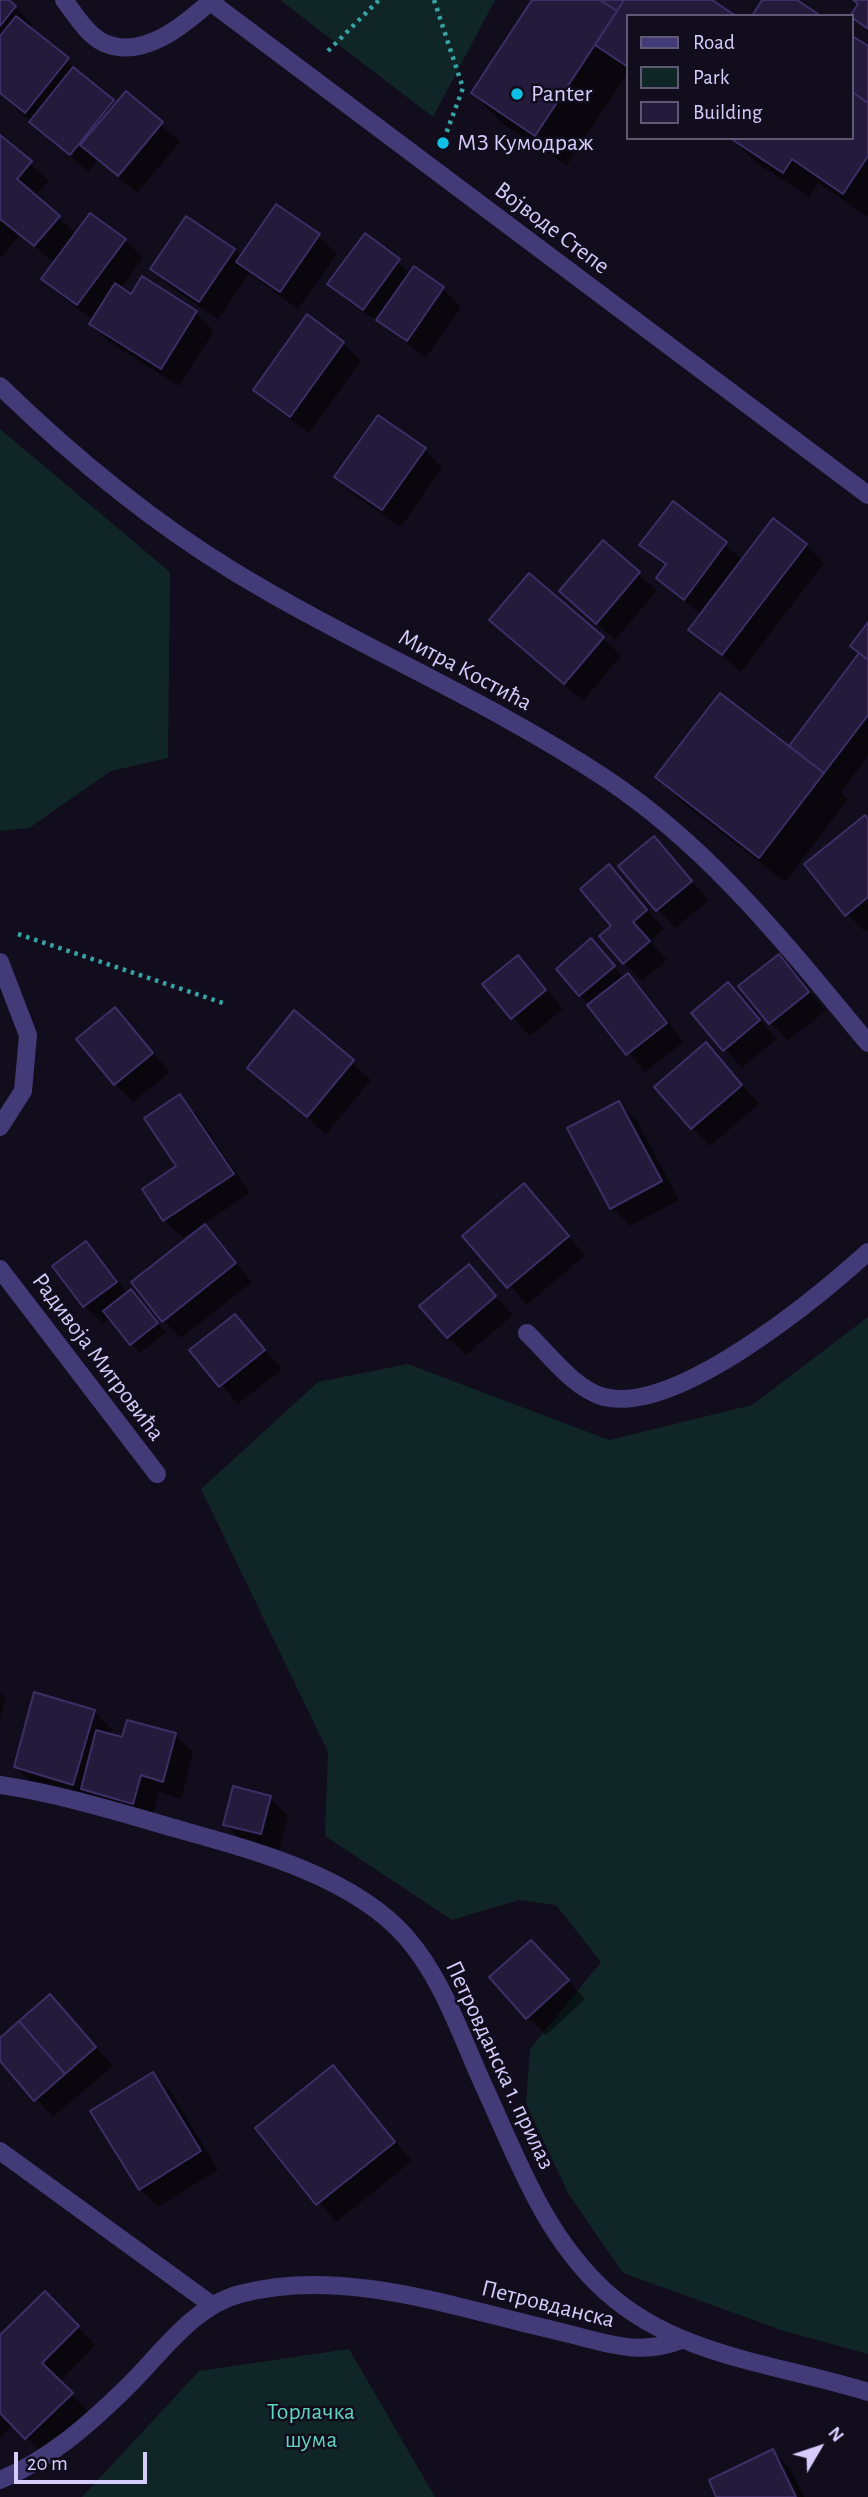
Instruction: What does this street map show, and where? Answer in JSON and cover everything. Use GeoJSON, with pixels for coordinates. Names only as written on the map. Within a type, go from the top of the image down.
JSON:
{"type":"FeatureCollection","features":[{"type":"Feature","properties":{"kind":"street"},"geometry":{"type":"LineString","coordinates":[[64,0],[89,32],[105,43],[125,47],[166,36],[209,1]]}},
{"type":"Feature","properties":{"kind":"street","name":"Војводе Степе"},"geometry":{"type":"LineString","coordinates":[[209,1],[868,495]]}},
{"type":"Feature","properties":{"kind":"street","name":"Митра Костића"},"geometry":{"type":"LineString","coordinates":[[0,386],[56,441],[165,527],[299,609],[544,741],[605,778],[653,813],[729,879],[868,1043]]}},
{"type":"Feature","properties":{"kind":"street"},"geometry":{"type":"LineString","coordinates":[[0,962],[28,1035],[23,1091],[0,1127]]}},
{"type":"Feature","properties":{"kind":"street"},"geometry":{"type":"LineString","coordinates":[[527,1333],[590,1391],[605,1397],[627,1399],[652,1396],[691,1379],[753,1342],[826,1290],[868,1252]]}},
{"type":"Feature","properties":{"kind":"street","name":"Радивоја Митровића"},"geometry":{"type":"LineString","coordinates":[[0,1269],[157,1474]]}},
{"type":"Feature","properties":{"kind":"street","name":"Петровданска 1. прилаз"},"geometry":{"type":"LineString","coordinates":[[0,1785],[119,1812],[230,1844],[304,1871],[382,1913],[431,1969],[522,2176],[559,2241],[606,2292],[681,2340]]}},
{"type":"Feature","properties":{"kind":"street"},"geometry":{"type":"LineString","coordinates":[[0,2151],[212,2305]]}},
{"type":"Feature","properties":{"kind":"street","name":"Петровданска"},"geometry":{"type":"LineString","coordinates":[[0,2480],[49,2456],[122,2392],[212,2305],[240,2294],[319,2285],[384,2290],[565,2333],[604,2345],[638,2350],[662,2348],[681,2340]]}},
{"type":"Feature","properties":{"kind":"street"},"geometry":{"type":"LineString","coordinates":[[681,2340],[714,2353],[868,2392]]}},
{"type":"Feature","properties":{"kind":"path"},"geometry":{"type":"LineString","coordinates":[[325,54],[379,0]]}},
{"type":"Feature","properties":{"kind":"path"},"geometry":{"type":"LineString","coordinates":[[434,0],[463,88],[443,144]]}},
{"type":"Feature","properties":{"kind":"path"},"geometry":{"type":"LineString","coordinates":[[9,933],[223,1003]]}},
{"type":"Feature","properties":{"kind":"green space"},"geometry":{"type":"Polygon","coordinates":[[[280,0],[495,0],[433,117],[280,0]]]}},
{"type":"Feature","properties":{"kind":"green space"},"geometry":{"type":"Polygon","coordinates":[[[0,429],[170,572],[168,758],[111,771],[29,828],[0,831],[0,429]]]}},
{"type":"Feature","properties":{"kind":"green space"},"geometry":{"type":"Polygon","coordinates":[[[868,1317],[868,2354],[784,2331],[623,2273],[569,2195],[526,2104],[530,2049],[601,1962],[556,1905],[519,1900],[452,1920],[325,1836],[328,1752],[201,1489],[318,1382],[408,1364],[609,1440],[752,1405],[868,1317]]]}},
{"type":"Feature","properties":{"kind":"green space","name":"Торлачка шума"},"geometry":{"type":"Polygon","coordinates":[[[349,2349],[435,2497],[82,2497],[199,2371],[349,2349]]]}},
{"type":"Feature","properties":{"kind":"building"},"geometry":{"type":"Polygon","coordinates":[[[0,0],[9,0],[16,6],[0,26],[0,0]]]}},
{"type":"Feature","properties":{"kind":"building"},"geometry":{"type":"Polygon","coordinates":[[[532,0],[600,0],[617,11],[535,136],[471,93],[532,0]]]}},
{"type":"Feature","properties":{"kind":"building"},"geometry":{"type":"Polygon","coordinates":[[[600,0],[624,0],[617,11],[600,0]]]}},
{"type":"Feature","properties":{"kind":"building"},"geometry":{"type":"Polygon","coordinates":[[[624,0],[712,0],[733,14],[626,14],[626,66],[595,45],[624,0]]]}},
{"type":"Feature","properties":{"kind":"building"},"geometry":{"type":"Polygon","coordinates":[[[762,0],[797,0],[818,14],[753,14],[762,0]]]}},
{"type":"Feature","properties":{"kind":"building"},"geometry":{"type":"Polygon","coordinates":[[[853,0],[868,0],[868,29],[851,14],[858,4],[853,0]]]}},
{"type":"Feature","properties":{"kind":"building"},"geometry":{"type":"Polygon","coordinates":[[[16,16],[69,58],[25,113],[0,93],[0,36],[16,16]]]}},
{"type":"Feature","properties":{"kind":"building"},"geometry":{"type":"Polygon","coordinates":[[[854,37],[868,46],[868,103],[854,93],[854,37]]]}},
{"type":"Feature","properties":{"kind":"building"},"geometry":{"type":"Polygon","coordinates":[[[73,67],[114,100],[70,155],[29,122],[73,67]]]}},
{"type":"Feature","properties":{"kind":"building"},"geometry":{"type":"Polygon","coordinates":[[[126,91],[163,122],[118,176],[80,145],[126,91]]]}},
{"type":"Feature","properties":{"kind":"building"},"geometry":{"type":"Polygon","coordinates":[[[854,93],[868,103],[868,156],[843,194],[792,159],[783,173],[733,140],[854,140],[854,93]]]}},
{"type":"Feature","properties":{"kind":"building"},"geometry":{"type":"Polygon","coordinates":[[[0,135],[32,161],[17,179],[60,216],[34,246],[0,219],[0,135]]]}},
{"type":"Feature","properties":{"kind":"building"},"geometry":{"type":"Polygon","coordinates":[[[276,204],[320,234],[280,292],[236,262],[276,204]]]}},
{"type":"Feature","properties":{"kind":"building"},"geometry":{"type":"Polygon","coordinates":[[[90,213],[126,239],[77,305],[41,279],[90,213]]]}},
{"type":"Feature","properties":{"kind":"building"},"geometry":{"type":"Polygon","coordinates":[[[186,216],[235,249],[199,302],[150,269],[186,216]]]}},
{"type":"Feature","properties":{"kind":"building"},"geometry":{"type":"Polygon","coordinates":[[[365,233],[400,259],[363,310],[327,284],[365,233]]]}},
{"type":"Feature","properties":{"kind":"building"},"geometry":{"type":"Polygon","coordinates":[[[414,266],[444,287],[407,341],[376,320],[414,266]]]}},
{"type":"Feature","properties":{"kind":"building"},"geometry":{"type":"Polygon","coordinates":[[[142,276],[197,311],[161,369],[89,324],[115,283],[131,294],[142,276]]]}},
{"type":"Feature","properties":{"kind":"building"},"geometry":{"type":"Polygon","coordinates":[[[307,314],[344,342],[290,417],[253,390],[307,314]]]}},
{"type":"Feature","properties":{"kind":"building"},"geometry":{"type":"Polygon","coordinates":[[[378,415],[426,448],[382,510],[334,477],[378,415]]]}},
{"type":"Feature","properties":{"kind":"building"},"geometry":{"type":"Polygon","coordinates":[[[673,501],[727,542],[684,600],[656,578],[666,564],[639,545],[673,501]]]}},
{"type":"Feature","properties":{"kind":"building"},"geometry":{"type":"Polygon","coordinates":[[[773,518],[807,544],[722,655],[688,630],[773,518]]]}},
{"type":"Feature","properties":{"kind":"building"},"geometry":{"type":"Polygon","coordinates":[[[603,540],[640,572],[596,624],[559,591],[603,540]]]}},
{"type":"Feature","properties":{"kind":"building"},"geometry":{"type":"Polygon","coordinates":[[[529,573],[604,637],[564,684],[489,620],[529,573]]]}},
{"type":"Feature","properties":{"kind":"building"},"geometry":{"type":"Polygon","coordinates":[[[868,622],[868,660],[850,646],[868,622]]]}},
{"type":"Feature","properties":{"kind":"building"},"geometry":{"type":"Polygon","coordinates":[[[859,653],[868,660],[868,715],[824,773],[789,746],[859,653]]]}},
{"type":"Feature","properties":{"kind":"building"},"geometry":{"type":"Polygon","coordinates":[[[720,693],[824,773],[759,858],[655,777],[720,693]]]}},
{"type":"Feature","properties":{"kind":"building"},"geometry":{"type":"Polygon","coordinates":[[[865,815],[868,819],[868,897],[845,916],[804,864],[865,815]]]}},
{"type":"Feature","properties":{"kind":"building"},"geometry":{"type":"Polygon","coordinates":[[[654,836],[692,881],[656,911],[618,866],[654,836]]]}},
{"type":"Feature","properties":{"kind":"building"},"geometry":{"type":"Polygon","coordinates":[[[609,864],[647,910],[633,922],[650,941],[623,964],[599,936],[611,926],[580,889],[609,864]]]}},
{"type":"Feature","properties":{"kind":"building"},"geometry":{"type":"Polygon","coordinates":[[[591,938],[615,966],[579,996],[556,969],[591,938]]]}},
{"type":"Feature","properties":{"kind":"building"},"geometry":{"type":"Polygon","coordinates":[[[779,954],[809,992],[769,1024],[738,986],[779,954]]]}},
{"type":"Feature","properties":{"kind":"building"},"geometry":{"type":"Polygon","coordinates":[[[518,955],[546,990],[511,1019],[482,984],[518,955]]]}},
{"type":"Feature","properties":{"kind":"building"},"geometry":{"type":"Polygon","coordinates":[[[628,973],[667,1023],[626,1055],[587,1005],[628,973]]]}},
{"type":"Feature","properties":{"kind":"building"},"geometry":{"type":"Polygon","coordinates":[[[728,982],[760,1020],[723,1051],[691,1013],[728,982]]]}},
{"type":"Feature","properties":{"kind":"building"},"geometry":{"type":"Polygon","coordinates":[[[115,1007],[153,1053],[114,1085],[76,1039],[115,1007]]]}},
{"type":"Feature","properties":{"kind":"building"},"geometry":{"type":"Polygon","coordinates":[[[294,1010],[354,1060],[307,1117],[247,1068],[294,1010]]]}},
{"type":"Feature","properties":{"kind":"building"},"geometry":{"type":"Polygon","coordinates":[[[706,1042],[742,1085],[691,1129],[654,1087],[706,1042]]]}},
{"type":"Feature","properties":{"kind":"building"},"geometry":{"type":"Polygon","coordinates":[[[180,1094],[234,1174],[163,1221],[142,1189],[176,1166],[144,1118],[180,1094]]]}},
{"type":"Feature","properties":{"kind":"building"},"geometry":{"type":"Polygon","coordinates":[[[619,1101],[662,1181],[610,1209],[567,1128],[619,1101]]]}},
{"type":"Feature","properties":{"kind":"building"},"geometry":{"type":"Polygon","coordinates":[[[524,1183],[569,1236],[507,1288],[462,1236],[524,1183]]]}},
{"type":"Feature","properties":{"kind":"building"},"geometry":{"type":"Polygon","coordinates":[[[205,1224],[236,1263],[162,1322],[131,1282],[205,1224]]]}},
{"type":"Feature","properties":{"kind":"building"},"geometry":{"type":"Polygon","coordinates":[[[86,1241],[117,1282],[83,1307],[52,1266],[86,1241]]]}},
{"type":"Feature","properties":{"kind":"building"},"geometry":{"type":"Polygon","coordinates":[[[469,1264],[496,1296],[447,1338],[419,1306],[469,1264]]]}},
{"type":"Feature","properties":{"kind":"building"},"geometry":{"type":"Polygon","coordinates":[[[131,1289],[158,1323],[130,1345],[103,1311],[131,1289]]]}},
{"type":"Feature","properties":{"kind":"building"},"geometry":{"type":"Polygon","coordinates":[[[235,1314],[265,1350],[219,1387],[189,1350],[235,1314]]]}},
{"type":"Feature","properties":{"kind":"building"},"geometry":{"type":"Polygon","coordinates":[[[34,1692],[95,1710],[73,1785],[14,1767],[34,1692]]]}},
{"type":"Feature","properties":{"kind":"building"},"geometry":{"type":"Polygon","coordinates":[[[127,1720],[176,1733],[163,1782],[141,1775],[133,1804],[81,1789],[96,1730],[122,1737],[127,1720]]]}},
{"type":"Feature","properties":{"kind":"building"},"geometry":{"type":"Polygon","coordinates":[[[233,1786],[271,1796],[261,1834],[223,1825],[233,1786]]]}},
{"type":"Feature","properties":{"kind":"building"},"geometry":{"type":"Polygon","coordinates":[[[531,1940],[569,1980],[526,2019],[489,1977],[531,1940]]]}},
{"type":"Feature","properties":{"kind":"building"},"geometry":{"type":"Polygon","coordinates":[[[50,1994],[96,2047],[65,2074],[19,2021],[50,1994]]]}},
{"type":"Feature","properties":{"kind":"building"},"geometry":{"type":"Polygon","coordinates":[[[19,2021],[65,2074],[34,2101],[0,2061],[0,2038],[19,2021]]]}},
{"type":"Feature","properties":{"kind":"building"},"geometry":{"type":"Polygon","coordinates":[[[333,2065],[395,2142],[316,2205],[255,2128],[333,2065]]]}},
{"type":"Feature","properties":{"kind":"building"},"geometry":{"type":"Polygon","coordinates":[[[153,2072],[201,2151],[139,2190],[90,2111],[153,2072]]]}},
{"type":"Feature","properties":{"kind":"building"},"geometry":{"type":"Polygon","coordinates":[[[45,2291],[79,2326],[42,2363],[73,2393],[25,2439],[0,2413],[0,2335],[45,2291]]]}},
{"type":"Feature","properties":{"kind":"building"},"geometry":{"type":"Polygon","coordinates":[[[773,2449],[796,2497],[716,2497],[709,2480],[773,2449]]]}},
{"type":"Feature","properties":{"kind":"place","name":"Panter"},"geometry":{"type":"Point","coordinates":[517,94]}},
{"type":"Feature","properties":{"kind":"place","name":"МЗ Кумодраж"},"geometry":{"type":"Point","coordinates":[443,143]}}]}
